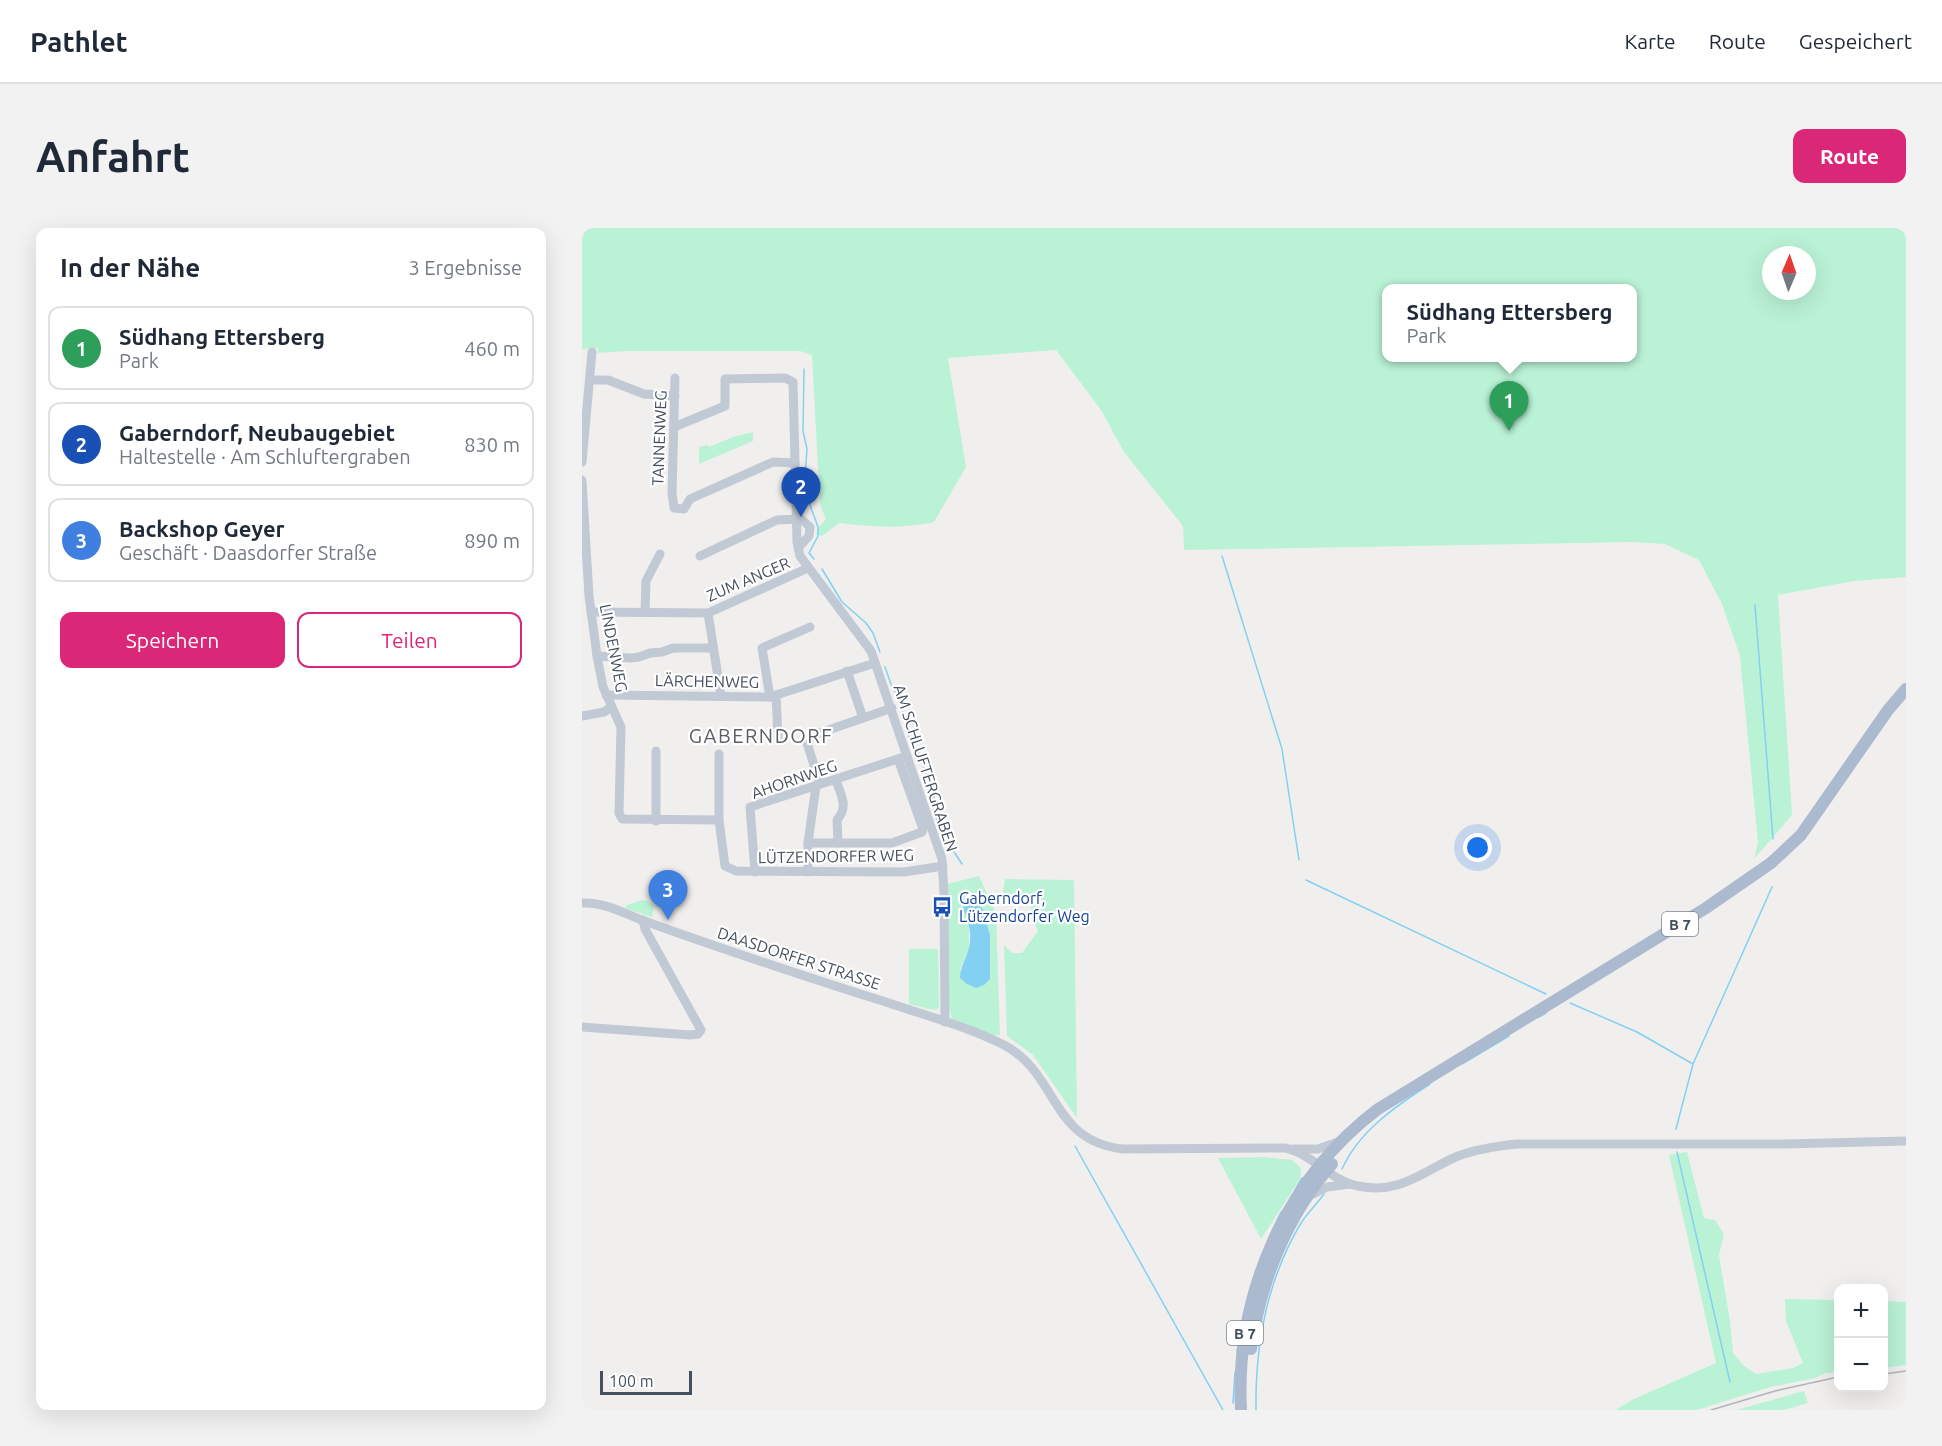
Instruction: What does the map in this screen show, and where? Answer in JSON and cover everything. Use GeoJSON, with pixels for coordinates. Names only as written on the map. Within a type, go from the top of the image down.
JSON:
{"type":"FeatureCollection","features":[{"type":"Feature","properties":{"kind":"main road","name":"B 7"},"geometry":{"type":"LineString","coordinates":[[1249,1410],[1247,1388],[1249,1362],[1264,1288],[1287,1231],[1323,1169],[1343,1140],[1370,1116],[1398,1097],[1706,908],[1770,863],[1801,836],[1888,710],[1906,689]]}},
{"type":"Feature","properties":{"kind":"main road","name":"B 7"},"geometry":{"type":"LineString","coordinates":[[1241,1410],[1240,1388],[1245,1332],[1265,1258],[1279,1227],[1291,1205],[1323,1169],[1398,1097]]}},
{"type":"Feature","properties":{"kind":"street"},"geometry":{"type":"LineString","coordinates":[[582,462],[592,352]]}},
{"type":"Feature","properties":{"kind":"street","name":"TANNENWEG"},"geometry":{"type":"LineString","coordinates":[[675,378],[672,493],[676,509],[684,508],[690,499],[773,462],[795,463]]}},
{"type":"Feature","properties":{"kind":"street","name":"AM SCHLUFTERGRABEN"},"geometry":{"type":"LineString","coordinates":[[674,427],[726,406],[720,379],[785,378],[793,382],[797,519],[805,521],[810,527],[810,531],[798,548],[800,556],[865,642],[875,663],[892,708],[903,758],[943,866],[945,1022]]}},
{"type":"Feature","properties":{"kind":"street"},"geometry":{"type":"LineString","coordinates":[[590,380],[608,380],[644,394],[675,396]]}},
{"type":"Feature","properties":{"kind":"street","name":"LINDENWEG"},"geometry":{"type":"LineString","coordinates":[[582,480],[584,546],[597,656],[606,695],[621,727],[619,816],[628,821],[719,820]]}},
{"type":"Feature","properties":{"kind":"street"},"geometry":{"type":"LineString","coordinates":[[700,556],[777,520],[797,519]]}},
{"type":"Feature","properties":{"kind":"street"},"geometry":{"type":"LineString","coordinates":[[645,612],[646,581],[660,554]]}},
{"type":"Feature","properties":{"kind":"street","name":"ZUM ANGER"},"geometry":{"type":"LineString","coordinates":[[591,612],[708,613],[808,568]]}},
{"type":"Feature","properties":{"kind":"street"},"geometry":{"type":"LineString","coordinates":[[708,613],[721,696]]}},
{"type":"Feature","properties":{"kind":"street"},"geometry":{"type":"LineString","coordinates":[[778,738],[773,696],[762,648],[810,627]]}},
{"type":"Feature","properties":{"kind":"street"},"geometry":{"type":"LineString","coordinates":[[597,656],[631,658],[673,648],[713,648]]}},
{"type":"Feature","properties":{"kind":"street","name":"LÄRCHENWEG"},"geometry":{"type":"LineString","coordinates":[[606,695],[773,696],[875,663]]}},
{"type":"Feature","properties":{"kind":"street"},"geometry":{"type":"LineString","coordinates":[[847,671],[863,718]]}},
{"type":"Feature","properties":{"kind":"street"},"geometry":{"type":"LineString","coordinates":[[582,716],[604,712],[611,707]]}},
{"type":"Feature","properties":{"kind":"street"},"geometry":{"type":"LineString","coordinates":[[808,872],[808,843],[818,785],[808,739],[892,708]]}},
{"type":"Feature","properties":{"kind":"street"},"geometry":{"type":"LineString","coordinates":[[656,751],[656,821]]}},
{"type":"Feature","properties":{"kind":"street"},"geometry":{"type":"LineString","coordinates":[[719,754],[719,820]]}},
{"type":"Feature","properties":{"kind":"street"},"geometry":{"type":"LineString","coordinates":[[808,843],[892,843],[922,832],[903,758]]}},
{"type":"Feature","properties":{"kind":"street","name":"AHORNWEG"},"geometry":{"type":"LineString","coordinates":[[755,872],[750,807],[903,758]]}},
{"type":"Feature","properties":{"kind":"street"},"geometry":{"type":"LineString","coordinates":[[836,780],[844,806],[843,813],[837,820],[838,843]]}},
{"type":"Feature","properties":{"kind":"street","name":"LÜTZENDORFER WEG"},"geometry":{"type":"LineString","coordinates":[[719,820],[725,866],[730,869],[755,872],[904,872],[943,866]]}},
{"type":"Feature","properties":{"kind":"street"},"geometry":{"type":"LineString","coordinates":[[582,895],[596,904]]}},
{"type":"Feature","properties":{"kind":"street","name":"DAASDORFER STRASSE"},"geometry":{"type":"LineString","coordinates":[[582,903],[596,904],[945,1022],[1006,1046],[1020,1056],[1039,1076],[1062,1115],[1074,1129],[1100,1144],[1123,1149],[1263,1147],[1290,1149],[1324,1148],[1343,1140]]}},
{"type":"Feature","properties":{"kind":"street"},"geometry":{"type":"LineString","coordinates":[[582,1027],[690,1035],[698,1034],[701,1030],[645,929],[643,920]]}},
{"type":"Feature","properties":{"kind":"street"},"geometry":{"type":"LineString","coordinates":[[1290,1149],[1350,1184],[1371,1188],[1409,1182],[1458,1156],[1473,1151],[1517,1144],[1784,1144],[1906,1141]]}},
{"type":"Feature","properties":{"kind":"street"},"geometry":{"type":"LineString","coordinates":[[1307,1198],[1328,1188],[1350,1184]]}},
{"type":"Feature","properties":{"kind":"green space"},"geometry":{"type":"Polygon","coordinates":[[[582,228],[1906,228],[1906,577],[1854,581],[1778,595],[1792,815],[1754,859],[1758,843],[1740,656],[1722,604],[1699,560],[1665,544],[1631,542],[1184,550],[1183,526],[1124,452],[1101,410],[1056,350],[948,358],[966,467],[934,522],[887,527],[839,523],[822,536],[816,534],[826,519],[820,505],[812,355],[800,351],[598,353],[598,348],[582,349],[582,228]]]}},
{"type":"Feature","properties":{"kind":"green space"},"geometry":{"type":"Polygon","coordinates":[[[753,432],[753,441],[699,464],[699,447],[708,445],[709,447],[753,432]]]}},
{"type":"Feature","properties":{"kind":"green space"},"geometry":{"type":"Polygon","coordinates":[[[979,876],[996,914],[1000,1035],[989,1035],[952,1020],[949,1006],[947,884],[979,876]],[[986,917],[969,922],[969,948],[960,970],[990,978],[990,935],[986,917]]]}},
{"type":"Feature","properties":{"kind":"green space"},"geometry":{"type":"Polygon","coordinates":[[[1005,879],[1074,880],[1077,1118],[1033,1055],[1007,1036],[1004,945],[1012,953],[1022,953],[1038,931],[1033,921],[1030,899],[1002,899],[1005,879]]]}},
{"type":"Feature","properties":{"kind":"green space"},"geometry":{"type":"Polygon","coordinates":[[[642,900],[654,906],[652,917],[625,908],[627,905],[642,900]]]}},
{"type":"Feature","properties":{"kind":"green space"},"geometry":{"type":"Polygon","coordinates":[[[909,949],[938,949],[939,1008],[934,1010],[909,1004],[909,949]]]}},
{"type":"Feature","properties":{"kind":"green space"},"geometry":{"type":"Polygon","coordinates":[[[1687,1152],[1704,1218],[1715,1220],[1724,1234],[1719,1255],[1733,1353],[1744,1366],[1756,1374],[1793,1368],[1803,1363],[1786,1321],[1785,1299],[1834,1300],[1834,1372],[1770,1387],[1697,1410],[1615,1410],[1634,1399],[1716,1363],[1669,1155],[1687,1152]]]}},
{"type":"Feature","properties":{"kind":"green space"},"geometry":{"type":"Polygon","coordinates":[[[1263,1157],[1292,1160],[1301,1168],[1300,1179],[1261,1239],[1218,1158],[1263,1157]]]}},
{"type":"Feature","properties":{"kind":"green space"},"geometry":{"type":"Polygon","coordinates":[[[1888,1301],[1906,1302],[1906,1365],[1888,1367],[1888,1301]]]}},
{"type":"Feature","properties":{"kind":"green space"},"geometry":{"type":"Polygon","coordinates":[[[1804,1391],[1808,1403],[1784,1410],[1736,1410],[1804,1391]]]}},
{"type":"Feature","properties":{"kind":"water"},"geometry":{"type":"Polygon","coordinates":[[[972,901],[983,909],[990,935],[990,979],[984,985],[976,988],[960,978],[970,941],[969,924],[963,909],[964,904],[972,901]]]}},
{"type":"Feature","properties":{"kind":"waterway"},"geometry":{"type":"LineString","coordinates":[[804,369],[803,431],[807,449],[804,489],[818,527],[818,536],[809,553],[814,559]]}},
{"type":"Feature","properties":{"kind":"waterway"},"geometry":{"type":"LineString","coordinates":[[1222,556],[1282,749],[1299,860]]}},
{"type":"Feature","properties":{"kind":"waterway"},"geometry":{"type":"LineString","coordinates":[[822,569],[842,602],[866,623],[873,633],[880,652]]}},
{"type":"Feature","properties":{"kind":"waterway"},"geometry":{"type":"LineString","coordinates":[[1755,605],[1773,839]]}},
{"type":"Feature","properties":{"kind":"waterway"},"geometry":{"type":"LineString","coordinates":[[885,667],[892,687],[899,697],[909,738],[918,751],[934,797],[935,814],[941,832],[962,864]]}},
{"type":"Feature","properties":{"kind":"waterway"},"geometry":{"type":"LineString","coordinates":[[1306,880],[1546,994]]}},
{"type":"Feature","properties":{"kind":"waterway"},"geometry":{"type":"LineString","coordinates":[[1693,1064],[1772,887]]}},
{"type":"Feature","properties":{"kind":"waterway"},"geometry":{"type":"LineString","coordinates":[[1570,1003],[1637,1032],[1693,1064],[1676,1129]]}},
{"type":"Feature","properties":{"kind":"waterway"},"geometry":{"type":"LineString","coordinates":[[1539,1017],[1546,1013]]}},
{"type":"Feature","properties":{"kind":"waterway"},"geometry":{"type":"LineString","coordinates":[[1462,1064],[1509,1036]]}},
{"type":"Feature","properties":{"kind":"waterway"},"geometry":{"type":"LineString","coordinates":[[1342,1169],[1349,1155],[1368,1131],[1404,1101],[1430,1084]]}},
{"type":"Feature","properties":{"kind":"waterway"},"geometry":{"type":"LineString","coordinates":[[1075,1146],[1223,1410]]}},
{"type":"Feature","properties":{"kind":"waterway"},"geometry":{"type":"LineString","coordinates":[[1677,1152],[1730,1382]]}},
{"type":"Feature","properties":{"kind":"waterway"},"geometry":{"type":"LineString","coordinates":[[1295,1190],[1302,1178]]}},
{"type":"Feature","properties":{"kind":"waterway"},"geometry":{"type":"LineString","coordinates":[[1256,1410],[1261,1337],[1265,1313],[1279,1267],[1301,1223],[1324,1194]]}},
{"type":"Feature","properties":{"kind":"waterway"},"geometry":{"type":"LineString","coordinates":[[1270,1235],[1281,1212]]}},
{"type":"Feature","properties":{"kind":"waterway"},"geometry":{"type":"LineString","coordinates":[[1237,1352],[1241,1325]]}},
{"type":"Feature","properties":{"kind":"waterway"},"geometry":{"type":"LineString","coordinates":[[1233,1403],[1235,1372]]}},
{"type":"Feature","properties":{"kind":"railway"},"geometry":{"type":"LineString","coordinates":[[1888,1373],[1906,1371]]}},
{"type":"Feature","properties":{"kind":"railway"},"geometry":{"type":"LineString","coordinates":[[1711,1410],[1775,1391],[1834,1378]]}},
{"type":"Feature","properties":{"kind":"place","name":"Südhang Ettersberg"},"geometry":{"type":"Point","coordinates":[1509,431]}},
{"type":"Feature","properties":{"kind":"place","name":"Gaberndorf, Neubaugebiet"},"geometry":{"type":"Point","coordinates":[801,517]}},
{"type":"Feature","properties":{"kind":"place","name":"Gaberndorf, Lützendorfer Weg"},"geometry":{"type":"Point","coordinates":[942,907]}},
{"type":"Feature","properties":{"kind":"place","name":"Backshop Geyer"},"geometry":{"type":"Point","coordinates":[668,920]}},
{"type":"Feature","properties":{"kind":"district","name":"GABERNDORF"},"geometry":{"type":"Point","coordinates":[761,735]}}]}
